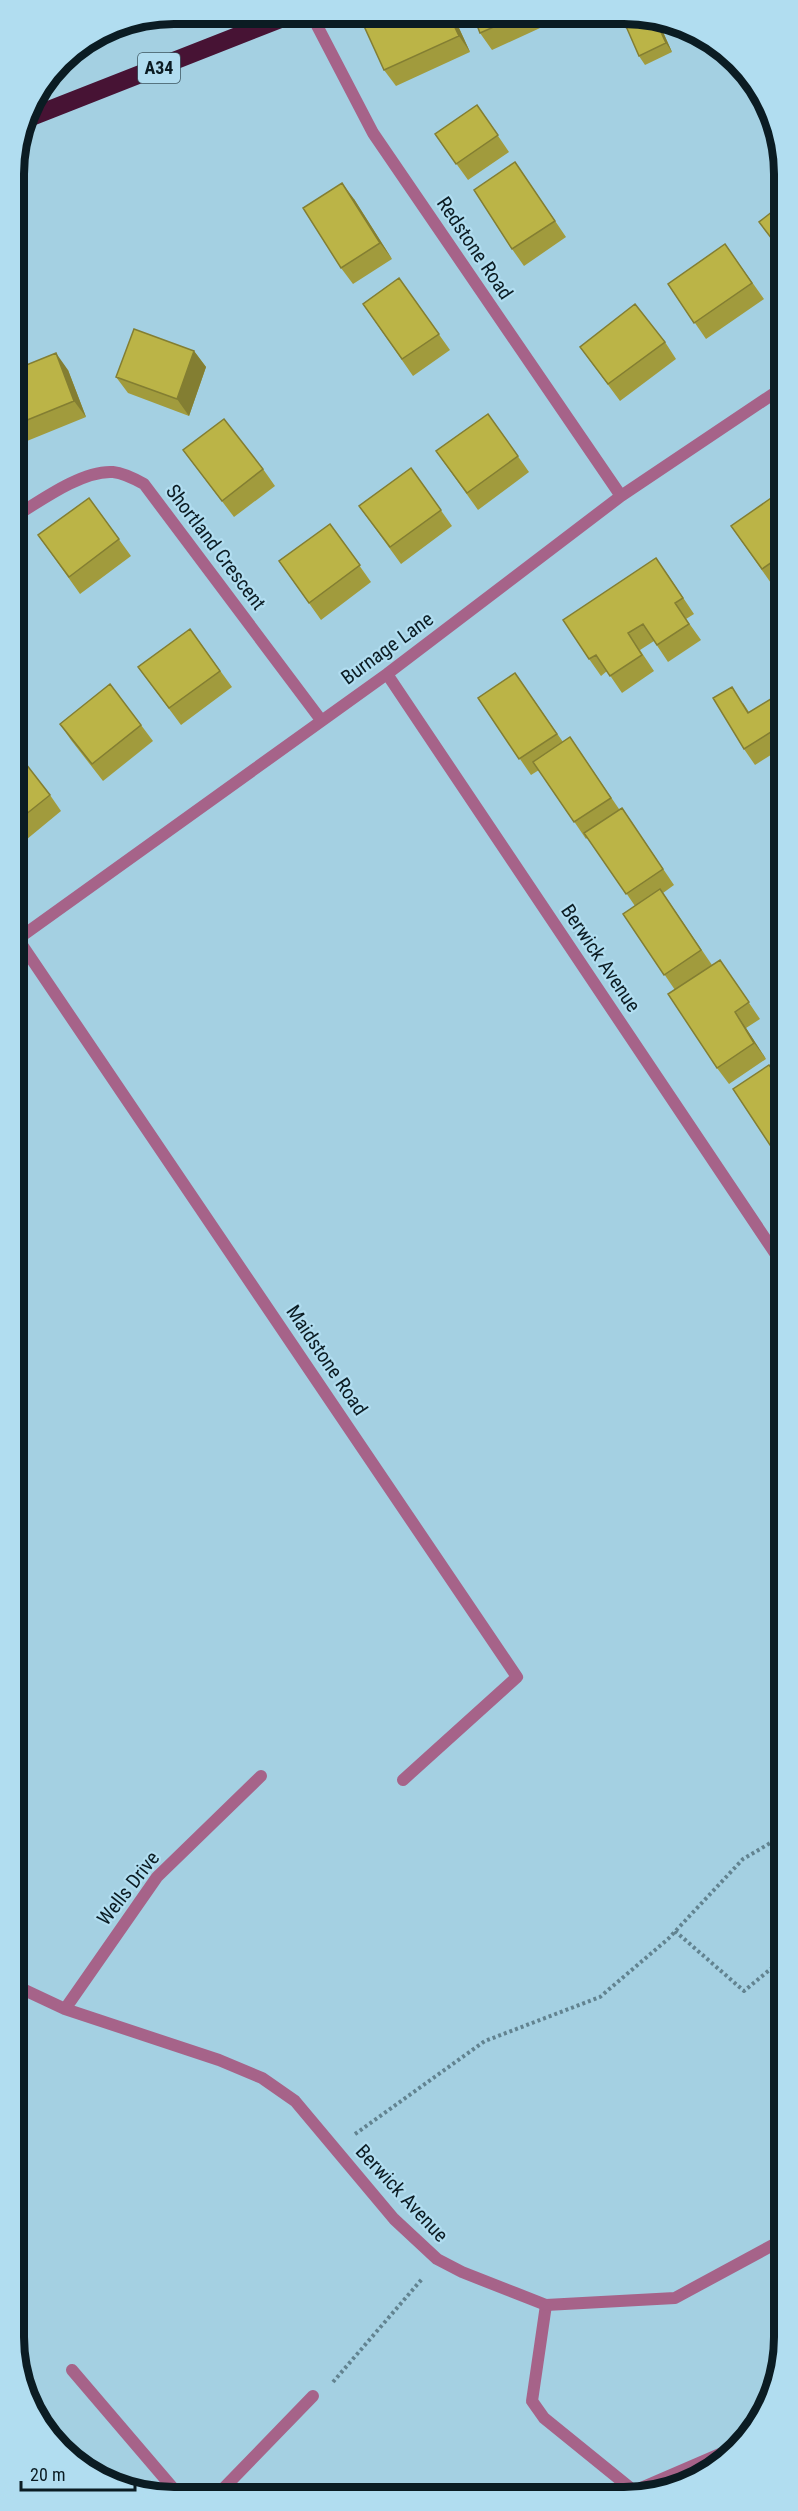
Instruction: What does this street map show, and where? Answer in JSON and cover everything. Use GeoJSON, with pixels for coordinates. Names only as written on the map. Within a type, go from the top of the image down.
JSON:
{"type":"FeatureCollection","features":[{"type":"Feature","properties":{"kind":"highway","name":"A34"},"geometry":{"type":"LineString","coordinates":[[36,115],[268,24]]}},
{"type":"Feature","properties":{"kind":"street","name":"Redstone Road"},"geometry":{"type":"LineString","coordinates":[[316,24],[373,134],[621,496]]}},
{"type":"Feature","properties":{"kind":"street","name":"Burnage Lane"},"geometry":{"type":"LineString","coordinates":[[24,934],[387,674],[621,496],[774,393]]}},
{"type":"Feature","properties":{"kind":"street","name":"Shortland Crescent"},"geometry":{"type":"LineString","coordinates":[[24,511],[62,488],[97,474],[113,472],[132,477],[144,484],[321,720]]}},
{"type":"Feature","properties":{"kind":"street","name":"Berwick Avenue"},"geometry":{"type":"LineString","coordinates":[[387,674],[774,1252]]}},
{"type":"Feature","properties":{"kind":"street","name":"Maidstone Road"},"geometry":{"type":"LineString","coordinates":[[24,952],[517,1677],[403,1779]]}},
{"type":"Feature","properties":{"kind":"street","name":"Wells Drive"},"geometry":{"type":"LineString","coordinates":[[65,2009],[156,1876],[261,1776]]}},
{"type":"Feature","properties":{"kind":"street","name":"Berwick Avenue"},"geometry":{"type":"LineString","coordinates":[[24,1990],[65,2009],[219,2060],[262,2078],[295,2101],[394,2218],[437,2259],[462,2272],[546,2305],[675,2298],[774,2244]]}},
{"type":"Feature","properties":{"kind":"street"},"geometry":{"type":"LineString","coordinates":[[546,2305],[532,2401],[544,2418],[629,2487]]}},
{"type":"Feature","properties":{"kind":"street"},"geometry":{"type":"LineString","coordinates":[[72,2370],[172,2487]]}},
{"type":"Feature","properties":{"kind":"street"},"geometry":{"type":"LineString","coordinates":[[225,2487],[313,2396]]}},
{"type":"Feature","properties":{"kind":"street"},"geometry":{"type":"LineString","coordinates":[[647,2485],[715,2456]]}},
{"type":"Feature","properties":{"kind":"path"},"geometry":{"type":"LineString","coordinates":[[335,2149],[485,2041],[600,1996],[675,1931],[743,1859],[774,1841]]}},
{"type":"Feature","properties":{"kind":"path"},"geometry":{"type":"LineString","coordinates":[[675,1931],[744,1991],[774,1966]]}},
{"type":"Feature","properties":{"kind":"path"},"geometry":{"type":"LineString","coordinates":[[313,2396],[337,2379],[437,2259]]}},
{"type":"Feature","properties":{"kind":"building"},"geometry":{"type":"Polygon","coordinates":[[[368,24],[453,24],[459,36],[384,70],[364,26],[368,24]]]}},
{"type":"Feature","properties":{"kind":"building"},"geometry":{"type":"Polygon","coordinates":[[[476,24],[501,24],[480,33],[476,24]]]}},
{"type":"Feature","properties":{"kind":"building"},"geometry":{"type":"Polygon","coordinates":[[[625,24],[659,29],[666,43],[639,56],[625,24]]]}},
{"type":"Feature","properties":{"kind":"building"},"geometry":{"type":"Polygon","coordinates":[[[477,105],[498,135],[456,164],[435,134],[477,105]]]}},
{"type":"Feature","properties":{"kind":"building"},"geometry":{"type":"Polygon","coordinates":[[[515,162],[555,221],[512,249],[474,190],[515,162]]]}},
{"type":"Feature","properties":{"kind":"building"},"geometry":{"type":"Polygon","coordinates":[[[342,183],[380,243],[341,268],[303,208],[342,183]]]}},
{"type":"Feature","properties":{"kind":"building"},"geometry":{"type":"Polygon","coordinates":[[[774,210],[774,242],[759,222],[774,210]]]}},
{"type":"Feature","properties":{"kind":"building"},"geometry":{"type":"Polygon","coordinates":[[[725,244],[752,283],[694,323],[668,284],[725,244]]]}},
{"type":"Feature","properties":{"kind":"building"},"geometry":{"type":"Polygon","coordinates":[[[399,278],[439,334],[402,359],[363,304],[399,278]]]}},
{"type":"Feature","properties":{"kind":"building"},"geometry":{"type":"Polygon","coordinates":[[[635,304],[665,342],[608,384],[580,347],[635,304]]]}},
{"type":"Feature","properties":{"kind":"building"},"geometry":{"type":"Polygon","coordinates":[[[134,329],[194,351],[177,399],[116,377],[134,329]]]}},
{"type":"Feature","properties":{"kind":"building"},"geometry":{"type":"Polygon","coordinates":[[[56,353],[74,401],[24,421],[24,366],[56,353]]]}},
{"type":"Feature","properties":{"kind":"building"},"geometry":{"type":"Polygon","coordinates":[[[488,414],[518,456],[467,493],[436,451],[488,414]]]}},
{"type":"Feature","properties":{"kind":"building"},"geometry":{"type":"Polygon","coordinates":[[[224,419],[263,469],[222,501],[183,450],[224,419]]]}},
{"type":"Feature","properties":{"kind":"building"},"geometry":{"type":"Polygon","coordinates":[[[411,468],[441,510],[390,547],[359,506],[411,468]]]}},
{"type":"Feature","properties":{"kind":"building"},"geometry":{"type":"Polygon","coordinates":[[[774,496],[774,561],[762,569],[731,526],[774,496]]]}},
{"type":"Feature","properties":{"kind":"building"},"geometry":{"type":"Polygon","coordinates":[[[89,498],[119,539],[69,577],[38,535],[89,498]]]}},
{"type":"Feature","properties":{"kind":"building"},"geometry":{"type":"Polygon","coordinates":[[[330,524],[360,565],[309,603],[279,561],[330,524]]]}},
{"type":"Feature","properties":{"kind":"building"},"geometry":{"type":"Polygon","coordinates":[[[656,558],[683,598],[675,603],[689,624],[657,645],[643,624],[628,633],[642,655],[610,676],[596,655],[589,659],[563,620],[656,558]]]}},
{"type":"Feature","properties":{"kind":"building"},"geometry":{"type":"Polygon","coordinates":[[[190,629],[220,671],[169,708],[138,667],[190,629]]]}},
{"type":"Feature","properties":{"kind":"building"},"geometry":{"type":"Polygon","coordinates":[[[515,673],[557,734],[519,759],[478,698],[515,673]]]}},
{"type":"Feature","properties":{"kind":"building"},"geometry":{"type":"Polygon","coordinates":[[[110,684],[141,725],[92,764],[60,724],[110,684]]]}},
{"type":"Feature","properties":{"kind":"building"},"geometry":{"type":"Polygon","coordinates":[[[732,687],[748,713],[774,697],[774,730],[744,749],[713,698],[732,687]]]}},
{"type":"Feature","properties":{"kind":"building"},"geometry":{"type":"Polygon","coordinates":[[[570,737],[611,798],[574,822],[533,762],[570,737]]]}},
{"type":"Feature","properties":{"kind":"building"},"geometry":{"type":"Polygon","coordinates":[[[24,761],[50,795],[24,816],[24,761]]]}},
{"type":"Feature","properties":{"kind":"building"},"geometry":{"type":"Polygon","coordinates":[[[622,808],[663,869],[626,894],[584,833],[622,808]]]}},
{"type":"Feature","properties":{"kind":"building"},"geometry":{"type":"Polygon","coordinates":[[[660,889],[701,950],[664,975],[623,914],[660,889]]]}},
{"type":"Feature","properties":{"kind":"building"},"geometry":{"type":"Polygon","coordinates":[[[720,960],[749,1002],[735,1012],[754,1043],[717,1068],[668,994],[720,960]]]}},
{"type":"Feature","properties":{"kind":"building"},"geometry":{"type":"Polygon","coordinates":[[[769,1065],[774,1072],[774,1151],[733,1089],[769,1065]]]}}]}
